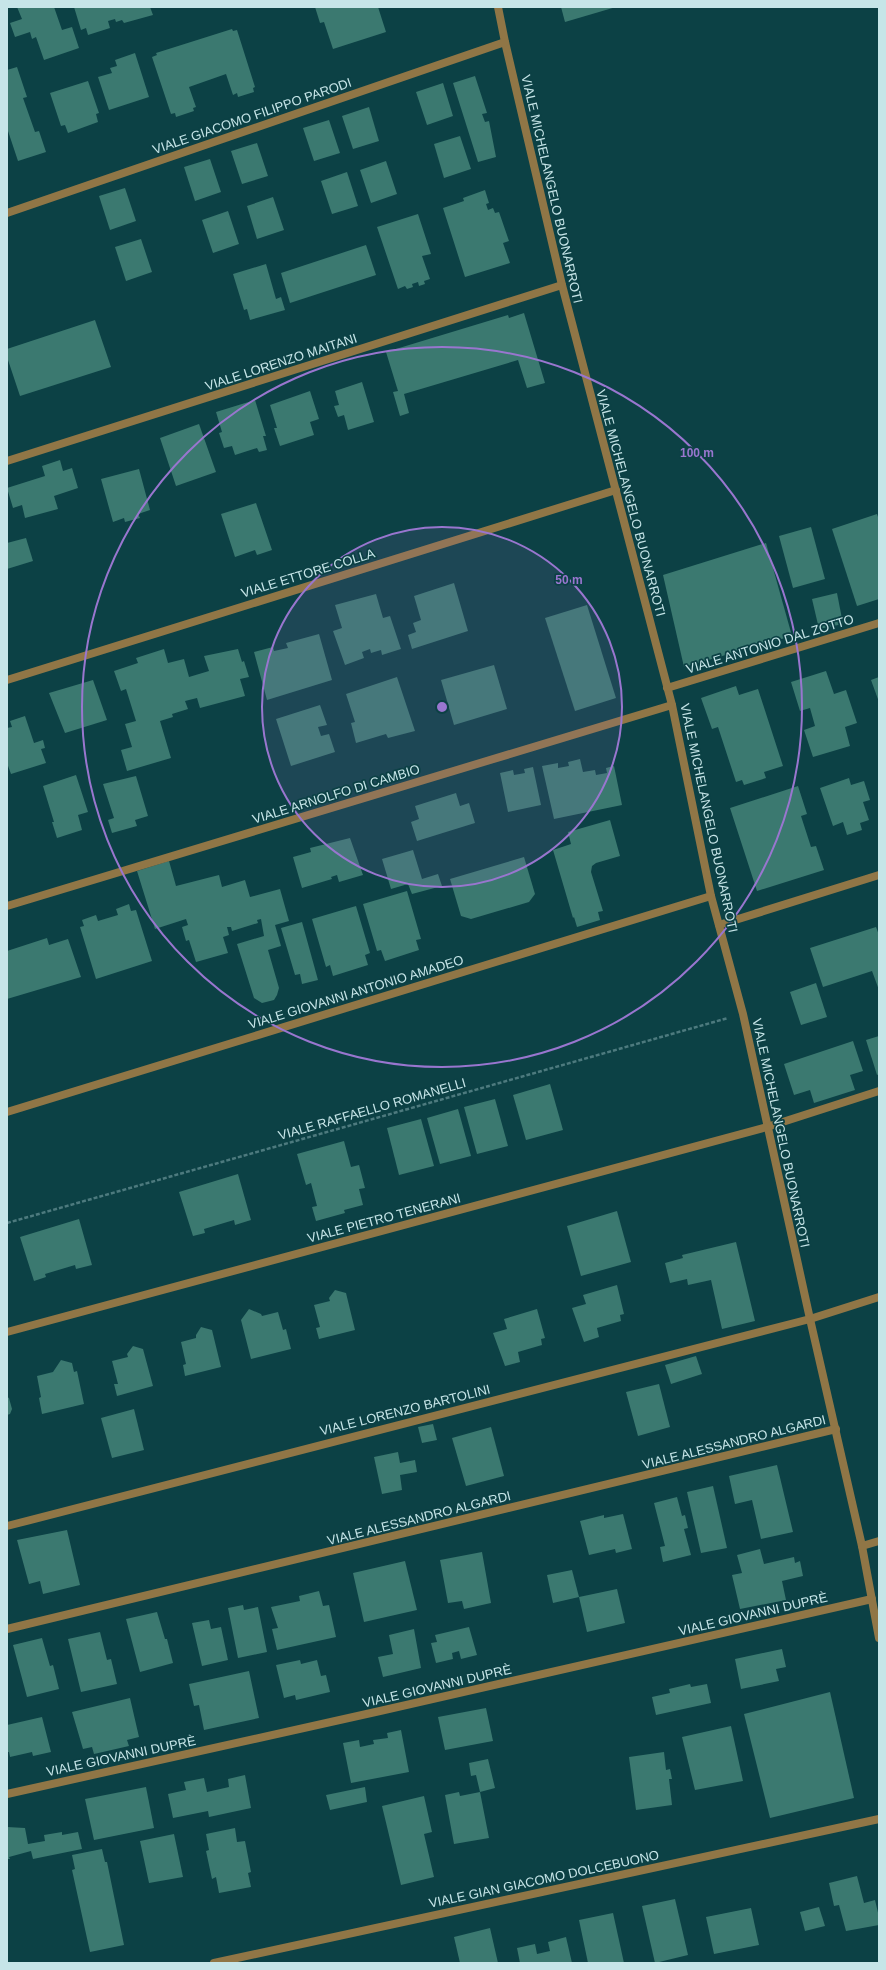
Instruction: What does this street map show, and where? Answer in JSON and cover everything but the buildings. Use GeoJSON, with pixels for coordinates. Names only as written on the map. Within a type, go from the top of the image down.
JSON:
{"type":"FeatureCollection","features":[{"type":"Feature","properties":{"kind":"street","name":"VIALE MICHELANGELO BUONARROTI"},"geometry":{"type":"LineString","coordinates":[[498,7],[562,286],[672,705],[712,896],[743,1014],[767,1127],[862,1546],[879,1638]]}},
{"type":"Feature","properties":{"kind":"street","name":"VIALE GIACOMO FILIPPO PARODI"},"geometry":{"type":"LineString","coordinates":[[7,213],[505,42]]}},
{"type":"Feature","properties":{"kind":"street","name":"VIALE LORENZO MAITANI"},"geometry":{"type":"LineString","coordinates":[[7,461],[562,286]]}},
{"type":"Feature","properties":{"kind":"street","name":"VIALE ETTORE COLLA"},"geometry":{"type":"LineString","coordinates":[[7,680],[616,490]]}},
{"type":"Feature","properties":{"kind":"street","name":"VIALE ANTONIO DAL ZOTTO"},"geometry":{"type":"LineString","coordinates":[[667,688],[879,623]]}},
{"type":"Feature","properties":{"kind":"street","name":"VIALE ARNOLFO DI CAMBIO"},"geometry":{"type":"LineString","coordinates":[[7,906],[672,705]]}},
{"type":"Feature","properties":{"kind":"street"},"geometry":{"type":"LineString","coordinates":[[719,926],[879,875]]}},
{"type":"Feature","properties":{"kind":"street","name":"VIALE GIOVANNI ANTONIO AMADEO"},"geometry":{"type":"LineString","coordinates":[[7,1112],[712,896]]}},
{"type":"Feature","properties":{"kind":"street","name":"VIALE PIETRO TENERANI"},"geometry":{"type":"LineString","coordinates":[[7,1332],[767,1127],[879,1091]]}},
{"type":"Feature","properties":{"kind":"street","name":"VIALE LORENZO BARTOLINI"},"geometry":{"type":"LineString","coordinates":[[7,1526],[810,1319],[879,1297]]}},
{"type":"Feature","properties":{"kind":"street","name":"VIALE ALESSANDRO ALGARDI"},"geometry":{"type":"LineString","coordinates":[[7,1629],[836,1429]]}},
{"type":"Feature","properties":{"kind":"street"},"geometry":{"type":"LineString","coordinates":[[862,1546],[879,1541]]}},
{"type":"Feature","properties":{"kind":"street","name":"VIALE GIOVANNI DUPRÈ"},"geometry":{"type":"LineString","coordinates":[[7,1794],[872,1599]]}},
{"type":"Feature","properties":{"kind":"street","name":"VIALE GIAN GIACOMO DOLCEBUONO"},"geometry":{"type":"LineString","coordinates":[[214,1963],[879,1819]]}},
{"type":"Feature","properties":{"kind":"path","name":"VIALE RAFFAELLO ROMANELLI"},"geometry":{"type":"LineString","coordinates":[[7,1223],[743,1014]]}}]}
